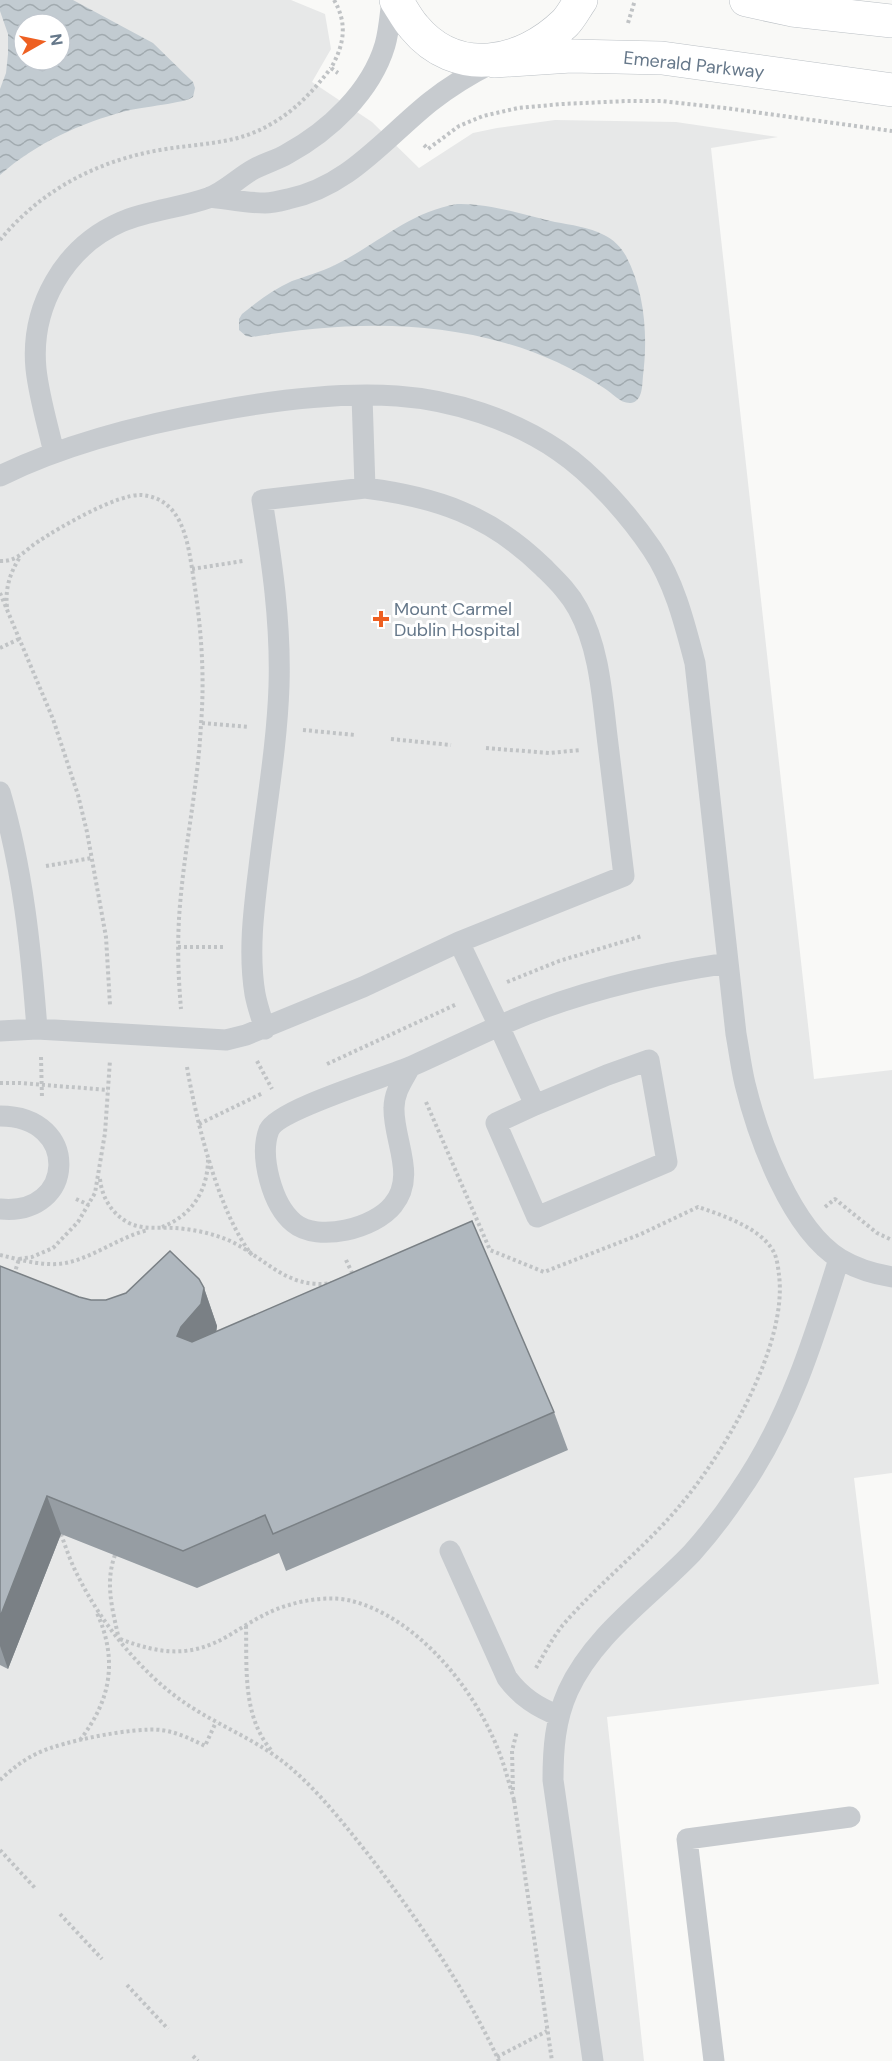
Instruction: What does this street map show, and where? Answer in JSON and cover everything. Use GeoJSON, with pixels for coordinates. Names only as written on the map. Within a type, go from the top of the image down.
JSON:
{"type":"FeatureCollection","features":[{"type":"Feature","properties":{"kind":"main road"},"geometry":{"type":"LineString","coordinates":[[394,0],[414,28],[429,41],[468,60],[494,61],[523,52],[543,41],[566,22],[581,0]]}},
{"type":"Feature","properties":{"kind":"main road"},"geometry":{"type":"LineString","coordinates":[[746,0],[792,10],[892,21]]}},
{"type":"Feature","properties":{"kind":"main road","name":"Emerald Parkway"},"geometry":{"type":"LineString","coordinates":[[494,61],[571,56],[662,58],[892,90]]}},
{"type":"Feature","properties":{"kind":"lane"},"geometry":{"type":"LineString","coordinates":[[54,453],[36,369],[36,344],[39,320],[56,279],[83,246],[101,232],[145,214],[210,197],[253,169],[308,141],[340,115],[363,89],[385,45],[394,0]]}},
{"type":"Feature","properties":{"kind":"lane"},"geometry":{"type":"LineString","coordinates":[[210,197],[267,203],[296,197],[321,188],[370,158],[429,103],[454,84],[494,61]]}},
{"type":"Feature","properties":{"kind":"lane"},"geometry":{"type":"LineString","coordinates":[[362,396],[364,488]]}},
{"type":"Feature","properties":{"kind":"lane"},"geometry":{"type":"LineString","coordinates":[[0,476],[54,453],[131,430],[199,414],[256,404],[362,396],[397,396],[443,402],[525,430],[560,452],[598,484],[653,550],[685,623],[695,663],[736,1034],[745,1084],[761,1137],[779,1179],[804,1225],[839,1258],[878,1274],[892,1277]]}},
{"type":"Feature","properties":{"kind":"lane"},"geometry":{"type":"LineString","coordinates":[[0,1031],[39,1039],[111,1033],[226,1040],[265,1029],[459,942],[624,876],[600,674],[579,610],[566,591],[521,547],[499,530],[463,512],[427,499],[364,488],[262,500],[276,594],[279,634],[279,686],[253,913],[255,994],[265,1029]]}},
{"type":"Feature","properties":{"kind":"lane"},"geometry":{"type":"LineString","coordinates":[[0,792],[11,829],[25,908],[39,1039]]}},
{"type":"Feature","properties":{"kind":"lane"},"geometry":{"type":"LineString","coordinates":[[459,942],[535,1105]]}},
{"type":"Feature","properties":{"kind":"lane"},"geometry":{"type":"LineString","coordinates":[[410,1067],[396,1092],[394,1109],[404,1170],[402,1189],[393,1205],[379,1217],[357,1228],[333,1232],[313,1231],[295,1224],[281,1209],[268,1172],[265,1149],[270,1128],[282,1117],[410,1067],[532,1011],[605,987],[728,963]]}},
{"type":"Feature","properties":{"kind":"lane"},"geometry":{"type":"LineString","coordinates":[[650,1060],[667,1162],[537,1217],[496,1123],[535,1105],[650,1060]]}},
{"type":"Feature","properties":{"kind":"lane"},"geometry":{"type":"LineString","coordinates":[[0,1116],[22,1118],[43,1128],[56,1146],[59,1161],[58,1174],[53,1187],[45,1197],[23,1208],[0,1209]]}},
{"type":"Feature","properties":{"kind":"lane"},"geometry":{"type":"LineString","coordinates":[[593,2061],[553,1780],[553,1748],[559,1716],[568,1691],[584,1663],[602,1640],[692,1552],[729,1506],[763,1455],[787,1408],[815,1334],[839,1258]]}},
{"type":"Feature","properties":{"kind":"lane"},"geometry":{"type":"LineString","coordinates":[[450,1551],[507,1678],[526,1699],[559,1716]]}},
{"type":"Feature","properties":{"kind":"lane"},"geometry":{"type":"LineString","coordinates":[[714,2061],[687,1839],[850,1817]]}},
{"type":"Feature","properties":{"kind":"path"},"geometry":{"type":"LineString","coordinates":[[0,240],[27,212],[51,192],[77,176],[132,156],[220,143],[271,125],[313,91],[332,68],[340,52],[344,32],[339,8],[334,0]]}},
{"type":"Feature","properties":{"kind":"path"},"geometry":{"type":"LineString","coordinates":[[628,28],[635,0]]}},
{"type":"Feature","properties":{"kind":"path"},"geometry":{"type":"LineString","coordinates":[[332,68],[340,74]]}},
{"type":"Feature","properties":{"kind":"path"},"geometry":{"type":"LineString","coordinates":[[421,142],[428,149],[459,126],[483,116],[518,108],[627,101],[661,101],[725,108],[892,131]]}},
{"type":"Feature","properties":{"kind":"path"},"geometry":{"type":"LineString","coordinates":[[0,561],[10,561],[41,539],[105,505],[124,498],[142,495],[159,500],[174,511],[183,526],[201,627],[203,683],[202,723],[180,903],[178,974],[191,1091],[207,1152],[238,1235],[252,1255]]}},
{"type":"Feature","properties":{"kind":"path"},"geometry":{"type":"LineString","coordinates":[[8,613],[6,597],[9,577],[21,555]]}},
{"type":"Feature","properties":{"kind":"path"},"geometry":{"type":"LineString","coordinates":[[192,569],[254,559]]}},
{"type":"Feature","properties":{"kind":"path"},"geometry":{"type":"LineString","coordinates":[[0,593],[53,719],[80,804],[106,937],[111,1033],[108,1090],[95,1193],[78,1222],[53,1248],[32,1257],[19,1259]]}},
{"type":"Feature","properties":{"kind":"path"},"geometry":{"type":"LineString","coordinates":[[0,648],[19,639]]}},
{"type":"Feature","properties":{"kind":"path"},"geometry":{"type":"LineString","coordinates":[[202,723],[258,727]]}},
{"type":"Feature","properties":{"kind":"path"},"geometry":{"type":"LineString","coordinates":[[293,730],[355,735]]}},
{"type":"Feature","properties":{"kind":"path"},"geometry":{"type":"LineString","coordinates":[[390,739],[451,745]]}},
{"type":"Feature","properties":{"kind":"path"},"geometry":{"type":"LineString","coordinates":[[486,748],[549,753],[589,749]]}},
{"type":"Feature","properties":{"kind":"path"},"geometry":{"type":"LineString","coordinates":[[37,868],[92,858]]}},
{"type":"Feature","properties":{"kind":"path"},"geometry":{"type":"LineString","coordinates":[[502,985],[559,961],[642,936]]}},
{"type":"Feature","properties":{"kind":"path"},"geometry":{"type":"LineString","coordinates":[[178,948],[235,947]]}},
{"type":"Feature","properties":{"kind":"path"},"geometry":{"type":"LineString","coordinates":[[39,1039],[43,1105]]}},
{"type":"Feature","properties":{"kind":"path"},"geometry":{"type":"LineString","coordinates":[[256,1057],[272,1089]]}},
{"type":"Feature","properties":{"kind":"path"},"geometry":{"type":"LineString","coordinates":[[0,1083],[108,1090]]}},
{"type":"Feature","properties":{"kind":"path"},"geometry":{"type":"LineString","coordinates":[[0,1255],[39,1263],[68,1263],[126,1237],[175,1221],[197,1202],[206,1180],[207,1152]]}},
{"type":"Feature","properties":{"kind":"path"},"geometry":{"type":"LineString","coordinates":[[99,1174],[103,1197],[115,1213],[130,1224],[147,1228],[187,1229],[217,1236],[228,1240],[266,1265],[294,1279],[323,1284],[337,1282]]}},
{"type":"Feature","properties":{"kind":"path"},"geometry":{"type":"LineString","coordinates":[[820,1211],[835,1199],[877,1233],[892,1240]]}},
{"type":"Feature","properties":{"kind":"path"},"geometry":{"type":"LineString","coordinates":[[534,1671],[562,1627],[656,1533],[702,1477],[748,1399],[766,1360],[780,1309],[778,1265],[773,1250],[764,1240],[740,1223],[698,1207]]}},
{"type":"Feature","properties":{"kind":"path"},"geometry":{"type":"LineString","coordinates":[[470,1231],[480,1227]]}},
{"type":"Feature","properties":{"kind":"path"},"geometry":{"type":"LineString","coordinates":[[12,1280],[19,1259]]}},
{"type":"Feature","properties":{"kind":"path"},"geometry":{"type":"LineString","coordinates":[[345,1279],[364,1272]]}},
{"type":"Feature","properties":{"kind":"path"},"geometry":{"type":"LineString","coordinates":[[353,1276],[357,1284]]}},
{"type":"Feature","properties":{"kind":"path"},"geometry":{"type":"LineString","coordinates":[[61,1534],[77,1575],[103,1628],[109,1649],[110,1671],[105,1695],[97,1714],[80,1741]]}},
{"type":"Feature","properties":{"kind":"path"},"geometry":{"type":"LineString","coordinates":[[115,1555],[110,1569],[109,1588],[119,1639]]}},
{"type":"Feature","properties":{"kind":"path"},"geometry":{"type":"LineString","coordinates":[[119,1639],[163,1652],[185,1652],[206,1647],[289,1604],[334,1598],[360,1604],[396,1621],[420,1639],[444,1662],[464,1687],[494,1739],[514,1800]]}},
{"type":"Feature","properties":{"kind":"path"},"geometry":{"type":"LineString","coordinates":[[92,1602],[119,1639],[157,1683],[186,1704],[277,1756],[295,1771],[328,1807],[401,1898],[436,1949],[498,2059],[547,2031]]}},
{"type":"Feature","properties":{"kind":"path"},"geometry":{"type":"LineString","coordinates":[[246,1625],[252,1716],[263,1740],[277,1756]]}},
{"type":"Feature","properties":{"kind":"path"},"geometry":{"type":"LineString","coordinates":[[0,1780],[18,1764],[40,1752],[121,1732],[162,1730],[185,1736],[205,1746],[216,1722]]}},
{"type":"Feature","properties":{"kind":"path"},"geometry":{"type":"LineString","coordinates":[[517,1731],[512,1751],[514,1800],[552,2061]]}},
{"type":"Feature","properties":{"kind":"path"},"geometry":{"type":"LineString","coordinates":[[0,1850],[35,1888]]}},
{"type":"Feature","properties":{"kind":"path"},"geometry":{"type":"LineString","coordinates":[[60,1914],[102,1959]]}},
{"type":"Feature","properties":{"kind":"path"},"geometry":{"type":"LineString","coordinates":[[127,1985],[168,2029]]}},
{"type":"Feature","properties":{"kind":"path"},"geometry":{"type":"LineString","coordinates":[[193,2056],[198,2061]]}},
{"type":"Feature","properties":{"kind":"shaded area","name":"Mount Carmel Dublin Hospital"},"geometry":{"type":"Polygon","coordinates":[[[0,0],[291,0],[325,14],[331,49],[312,82],[372,122],[419,168],[473,133],[555,120],[676,122],[778,137],[711,148],[814,1079],[892,1070],[892,1473],[854,1478],[879,1684],[607,1717],[644,2061],[0,2061],[0,0]]]}},
{"type":"Feature","properties":{"kind":"water"},"geometry":{"type":"Polygon","coordinates":[[[0,0],[73,0],[153,43],[193,82],[195,88],[193,97],[126,111],[76,128],[29,153],[0,175],[0,89],[6,73],[8,34],[0,11],[0,0]]]}},
{"type":"Feature","properties":{"kind":"water"},"geometry":{"type":"Polygon","coordinates":[[[457,204],[494,207],[586,228],[598,232],[619,246],[626,256],[637,284],[645,330],[642,388],[635,402],[624,402],[593,381],[531,351],[474,335],[411,327],[379,326],[348,326],[252,337],[246,336],[239,330],[239,319],[242,314],[279,288],[351,257],[409,221],[440,208],[457,204]]]}},
{"type":"Feature","properties":{"kind":"building"},"geometry":{"type":"Polygon","coordinates":[[[472,1221],[554,1412],[273,1534],[265,1515],[183,1551],[47,1496],[0,1617],[0,1266],[79,1297],[106,1300],[126,1293],[170,1251],[199,1279],[204,1288],[201,1304],[181,1327],[177,1336],[192,1342],[472,1221]]]}},
{"type":"Feature","properties":{"kind":"place","name":"Mount Carmel Dublin Hospital"},"geometry":{"type":"Point","coordinates":[381,619]}}]}
